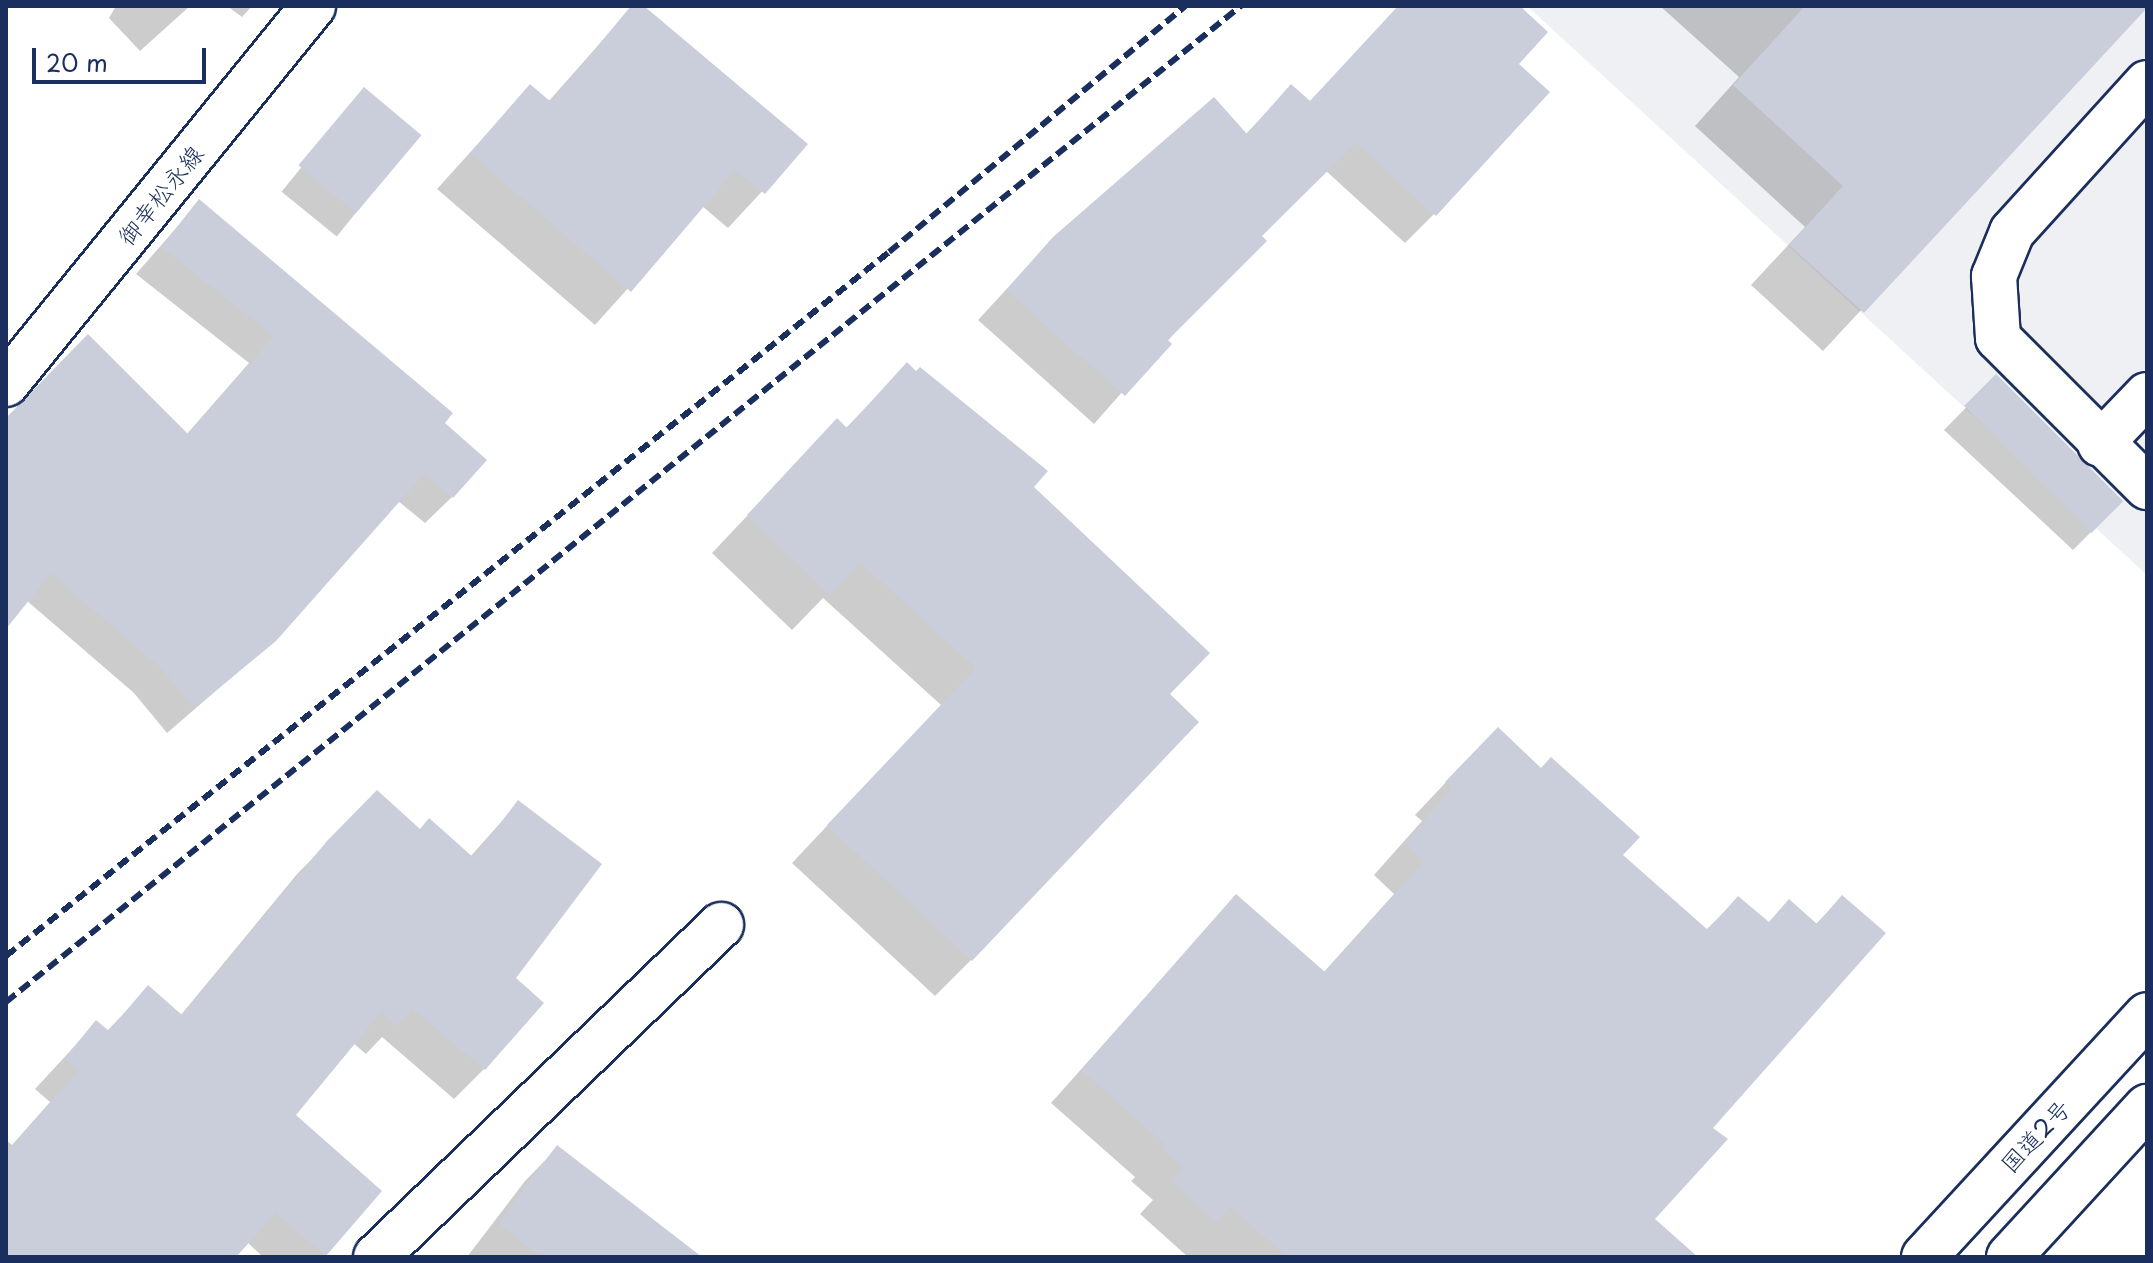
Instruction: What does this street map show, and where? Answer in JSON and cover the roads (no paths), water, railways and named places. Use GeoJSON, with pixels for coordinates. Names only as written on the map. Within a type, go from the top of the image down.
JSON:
{"type":"FeatureCollection","features":[{"type":"Feature","properties":{"kind":"main road","name":"御幸松永線"},"geometry":{"type":"LineString","coordinates":[[6,384],[313,6]]}},
{"type":"Feature","properties":{"kind":"main road"},"geometry":{"type":"LineString","coordinates":[[2147,83],[2012,232],[1994,276],[1998,338],[2100,444],[2147,487]]}},
{"type":"Feature","properties":{"kind":"main road"},"geometry":{"type":"LineString","coordinates":[[2100,444],[2147,395]]}},
{"type":"Feature","properties":{"kind":"main road"},"geometry":{"type":"LineString","coordinates":[[376,1257],[721,925]]}},
{"type":"Feature","properties":{"kind":"main road","name":"国道2号"},"geometry":{"type":"LineString","coordinates":[[1924,1257],[2147,1015]]}},
{"type":"Feature","properties":{"kind":"main road"},"geometry":{"type":"LineString","coordinates":[[2009,1257],[2147,1107]]}},
{"type":"Feature","properties":{"kind":"railway"},"geometry":{"type":"LineString","coordinates":[[6,956],[889,252],[1185,6]]}},
{"type":"Feature","properties":{"kind":"railway"},"geometry":{"type":"LineString","coordinates":[[6,1002],[1241,6]]}}]}
